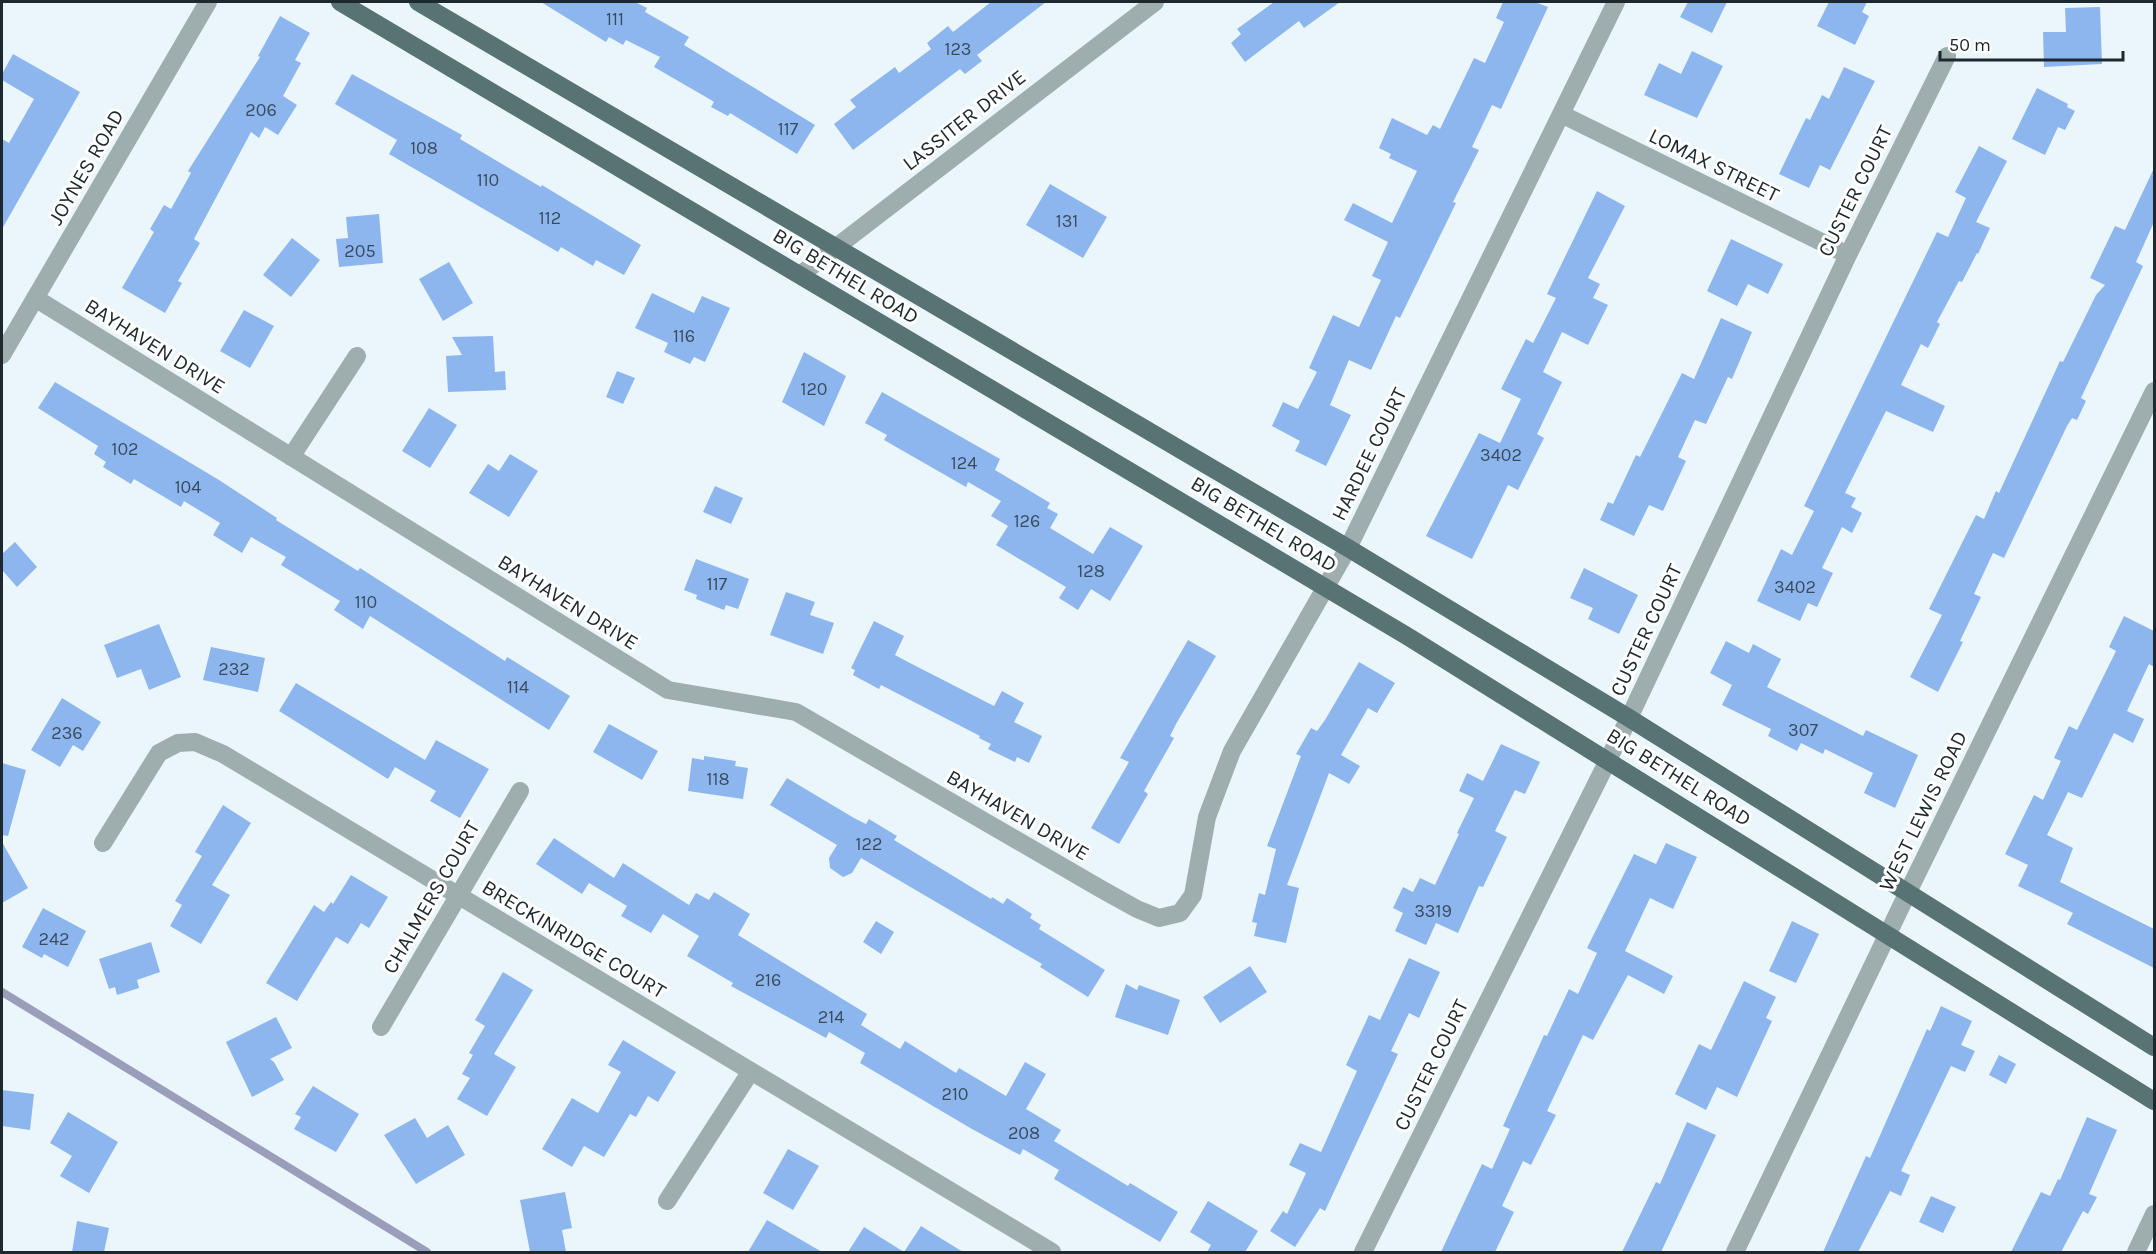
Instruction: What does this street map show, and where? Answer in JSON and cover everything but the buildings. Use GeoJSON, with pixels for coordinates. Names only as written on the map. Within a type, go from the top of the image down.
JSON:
{"type":"FeatureCollection","features":[{"type":"Feature","properties":{"kind":"main road","name":"BIG BETHEL ROAD"},"geometry":{"type":"LineString","coordinates":[[340,2],[1325,587],[1608,759],[2154,1101]]}},
{"type":"Feature","properties":{"kind":"main road","name":"BIG BETHEL ROAD"},"geometry":{"type":"LineString","coordinates":[[418,2],[1348,548],[1629,718],[2154,1047]]}},
{"type":"Feature","properties":{"kind":"street","name":"JOYNES ROAD"},"geometry":{"type":"LineString","coordinates":[[2,355],[208,2]]}},
{"type":"Feature","properties":{"kind":"street","name":"LASSITER DRIVE"},"geometry":{"type":"LineString","coordinates":[[800,274],[1155,2]]}},
{"type":"Feature","properties":{"kind":"street","name":"HARDEE COURT"},"geometry":{"type":"LineString","coordinates":[[1101,889],[1159,918],[1180,913],[1193,895],[1207,817],[1232,750],[1348,548],[1616,2]]}},
{"type":"Feature","properties":{"kind":"street","name":"CUSTER COURT"},"geometry":{"type":"LineString","coordinates":[[1363,1252],[1629,718],[1848,255],[1947,56]]}},
{"type":"Feature","properties":{"kind":"street","name":"LOMAX STREET"},"geometry":{"type":"LineString","coordinates":[[1561,114],[1848,255]]}},
{"type":"Feature","properties":{"kind":"street","name":"BAYHAVEN DRIVE"},"geometry":{"type":"LineString","coordinates":[[35,298],[668,690],[796,712],[1101,889]]}},
{"type":"Feature","properties":{"kind":"street"},"geometry":{"type":"LineString","coordinates":[[291,457],[357,356]]}},
{"type":"Feature","properties":{"kind":"street","name":"WEST LEWIS ROAD"},"geometry":{"type":"LineString","coordinates":[[1735,1252],[1888,933],[2154,391]]}},
{"type":"Feature","properties":{"kind":"street","name":"BRECKINRIDGE COURT"},"geometry":{"type":"LineString","coordinates":[[103,843],[159,753],[178,743],[195,742],[223,754],[751,1071],[1028,1246],[1052,1252]]}},
{"type":"Feature","properties":{"kind":"street","name":"CHALMERS COURT"},"geometry":{"type":"LineString","coordinates":[[381,1027],[520,790]]}},
{"type":"Feature","properties":{"kind":"street"},"geometry":{"type":"LineString","coordinates":[[667,1201],[751,1071]]}},
{"type":"Feature","properties":{"kind":"street"},"geometry":{"type":"LineString","coordinates":[[2136,1252],[2154,1214]]}},
{"type":"Feature","properties":{"kind":"waterway"},"geometry":{"type":"LineString","coordinates":[[2,992],[427,1252]]}}]}
